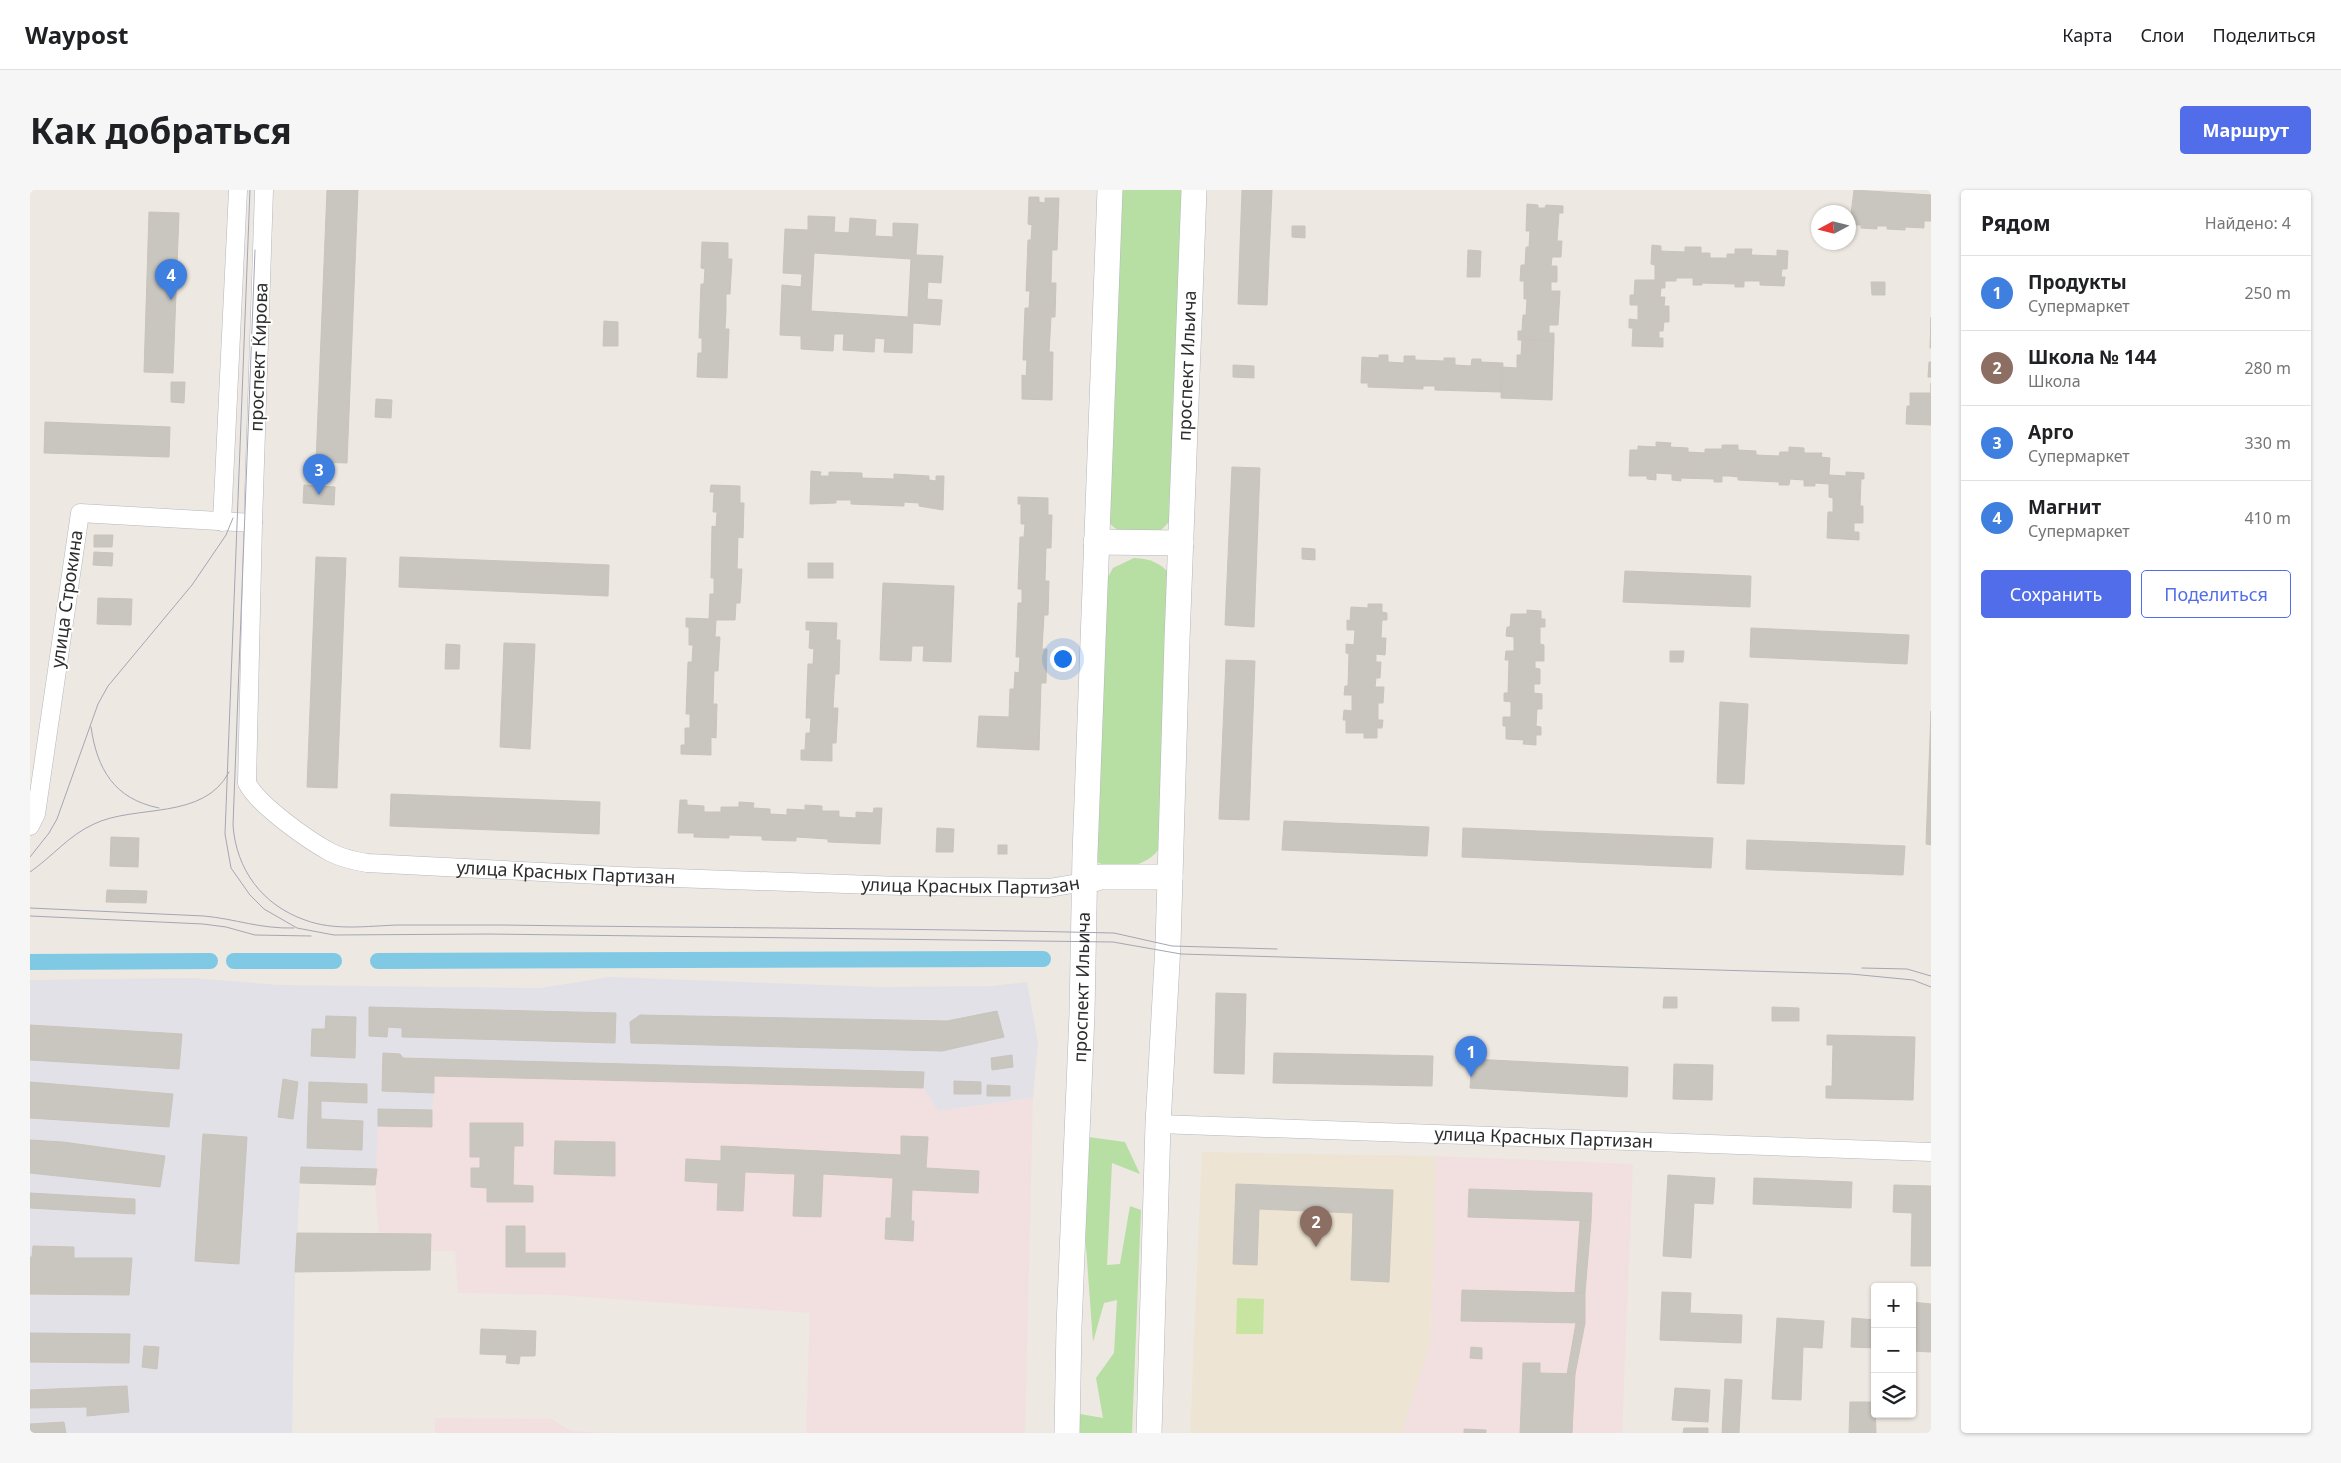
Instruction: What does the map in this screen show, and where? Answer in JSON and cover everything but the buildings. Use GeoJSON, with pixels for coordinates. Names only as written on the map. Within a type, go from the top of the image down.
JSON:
{"type":"FeatureCollection","features":[{"type":"Feature","properties":{"kind":"street","name":"проспект Кирова"},"geometry":{"type":"LineString","coordinates":[[222,522],[238,190]]}},
{"type":"Feature","properties":{"kind":"street","name":"проспект Кирова"},"geometry":{"type":"LineString","coordinates":[[252,523],[264,190]]}},
{"type":"Feature","properties":{"kind":"street","name":"проспект Ильича"},"geometry":{"type":"LineString","coordinates":[[1067,1433],[1069,1327],[1082,1014],[1084,882],[1110,190]]}},
{"type":"Feature","properties":{"kind":"street","name":"проспект Ильича"},"geometry":{"type":"LineString","coordinates":[[1149,1433],[1158,1124],[1170,877],[1194,190]]}},
{"type":"Feature","properties":{"kind":"street","name":"улица Строкина"},"geometry":{"type":"LineString","coordinates":[[30,826],[36,814],[80,513],[252,523]]}},
{"type":"Feature","properties":{"kind":"street","name":"улица Красных Партизан"},"geometry":{"type":"LineString","coordinates":[[252,523],[247,783],[253,794],[263,804],[331,853],[367,863],[656,877],[901,886],[1048,888],[1084,882],[1100,877],[1170,877]]}},
{"type":"Feature","properties":{"kind":"street"},"geometry":{"type":"LineString","coordinates":[[1096,542],[1181,543]]}},
{"type":"Feature","properties":{"kind":"street","name":"улица Красных Партизан"},"geometry":{"type":"LineString","coordinates":[[1158,1124],[1931,1152]]}},
{"type":"Feature","properties":{"kind":"shaded area"},"geometry":{"type":"Polygon","coordinates":[[[610,977],[880,987],[992,986],[1027,982],[1038,1043],[1033,1098],[938,1111],[923,1088],[434,1076],[432,1127],[377,1169],[375,1185],[300,1183],[295,1272],[292,1433],[30,1433],[30,980],[192,978],[280,985],[540,988],[610,977]]]}},
{"type":"Feature","properties":{"kind":"shaded area"},"geometry":{"type":"Polygon","coordinates":[[[434,1076],[923,1088],[938,1111],[1033,1098],[1025,1433],[806,1433],[810,1313],[558,1295],[458,1293],[455,1251],[380,1251],[375,1185],[378,1126],[432,1127],[434,1076]]]}},
{"type":"Feature","properties":{"kind":"shaded area"},"geometry":{"type":"Polygon","coordinates":[[[1202,1152],[1436,1156],[1431,1339],[1402,1433],[1190,1433],[1202,1152]]]}},
{"type":"Feature","properties":{"kind":"shaded area"},"geometry":{"type":"Polygon","coordinates":[[[1436,1156],[1633,1164],[1622,1433],[1402,1433],[1431,1339],[1436,1156]]]}},
{"type":"Feature","properties":{"kind":"shaded area"},"geometry":{"type":"Polygon","coordinates":[[[435,1418],[552,1419],[571,1431],[615,1433],[435,1433],[435,1418]]]}},
{"type":"Feature","properties":{"kind":"green space"},"geometry":{"type":"Polygon","coordinates":[[[1116,190],[1186,190],[1169,522],[1160,531],[1121,532],[1104,515],[1116,190]]]}},
{"type":"Feature","properties":{"kind":"green space"},"geometry":{"type":"Polygon","coordinates":[[[1134,558],[1154,562],[1170,574],[1159,849],[1138,864],[1121,867],[1095,861],[1107,579],[1113,568],[1134,558]]]}},
{"type":"Feature","properties":{"kind":"green space"},"geometry":{"type":"Polygon","coordinates":[[[1088,1137],[1125,1142],[1140,1174],[1112,1163],[1107,1265],[1120,1264],[1130,1206],[1141,1210],[1132,1433],[1079,1433],[1080,1414],[1103,1418],[1096,1378],[1114,1353],[1117,1300],[1104,1303],[1093,1342],[1085,1233],[1088,1137]]]}},
{"type":"Feature","properties":{"kind":"green space"},"geometry":{"type":"Polygon","coordinates":[[[1237,1298],[1264,1299],[1263,1334],[1236,1334],[1237,1298]]]}},
{"type":"Feature","properties":{"kind":"waterway"},"geometry":{"type":"LineString","coordinates":[[378,961],[1043,959]]}},
{"type":"Feature","properties":{"kind":"waterway"},"geometry":{"type":"LineString","coordinates":[[30,962],[210,961]]}},
{"type":"Feature","properties":{"kind":"waterway"},"geometry":{"type":"LineString","coordinates":[[234,961],[334,961]]}},
{"type":"Feature","properties":{"kind":"tram line"},"geometry":{"type":"LineString","coordinates":[[250,190],[225,834],[231,868],[250,895],[264,909],[297,928],[334,935],[488,934],[1113,942],[1181,954],[1851,974],[1913,980],[1931,987]]}},
{"type":"Feature","properties":{"kind":"tram line"},"geometry":{"type":"LineString","coordinates":[[255,250],[233,825],[239,856],[246,870],[264,895],[276,905],[305,920],[339,927],[502,925],[1114,933],[1172,946],[1277,949]]}},
{"type":"Feature","properties":{"kind":"tram line"},"geometry":{"type":"LineString","coordinates":[[30,857],[49,833],[57,819],[98,704],[108,686],[192,585],[226,535],[233,518]]}},
{"type":"Feature","properties":{"kind":"tram line"},"geometry":{"type":"LineString","coordinates":[[91,727],[98,756],[110,780],[130,797],[143,804],[159,808]]}},
{"type":"Feature","properties":{"kind":"tram line"},"geometry":{"type":"LineString","coordinates":[[30,872],[69,840],[94,824],[129,814],[186,805],[203,798],[218,787],[229,772]]}},
{"type":"Feature","properties":{"kind":"tram line"},"geometry":{"type":"LineString","coordinates":[[30,908],[204,916],[270,927],[294,928]]}},
{"type":"Feature","properties":{"kind":"tram line"},"geometry":{"type":"LineString","coordinates":[[30,916],[203,924],[226,927],[255,935],[311,936]]}},
{"type":"Feature","properties":{"kind":"tram line"},"geometry":{"type":"LineString","coordinates":[[1862,968],[1907,969],[1931,976]]}},
{"type":"Feature","properties":{"kind":"place","name":"Магнит"},"geometry":{"type":"Point","coordinates":[171,300]}},
{"type":"Feature","properties":{"kind":"place","name":"Арго"},"geometry":{"type":"Point","coordinates":[319,495]}},
{"type":"Feature","properties":{"kind":"place","name":"Продукты"},"geometry":{"type":"Point","coordinates":[1471,1077]}},
{"type":"Feature","properties":{"kind":"place","name":"Школа № 144"},"geometry":{"type":"Point","coordinates":[1316,1247]}}]}
